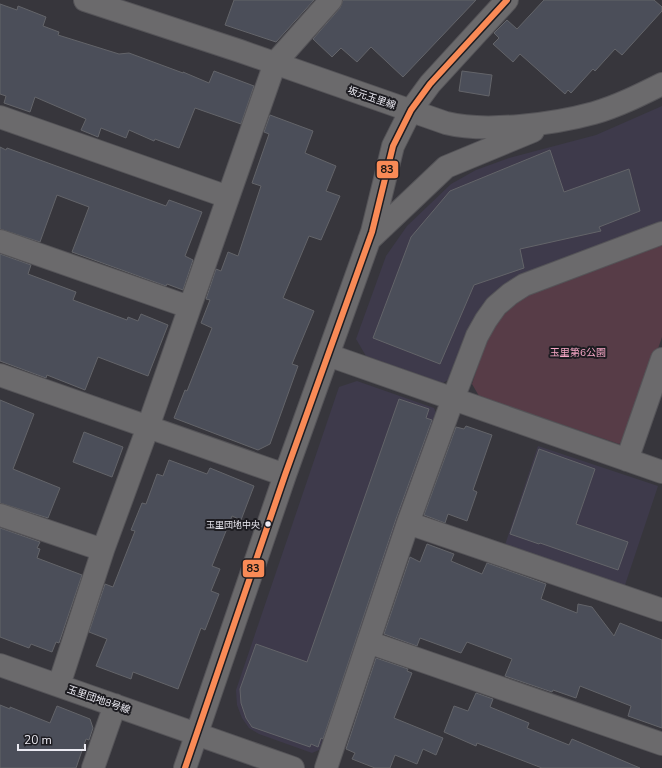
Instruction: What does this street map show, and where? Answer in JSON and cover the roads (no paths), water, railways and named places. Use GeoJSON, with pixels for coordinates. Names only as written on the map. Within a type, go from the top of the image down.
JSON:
{"type":"FeatureCollection","features":[{"type":"Feature","properties":{"kind":"street","name":"坂元玉里線"},"geometry":{"type":"LineString","coordinates":[[85,0],[275,63],[460,127],[505,127],[554,122],[595,113],[634,98],[662,84]]}},
{"type":"Feature","properties":{"kind":"street"},"geometry":{"type":"LineString","coordinates":[[59,685],[103,550],[148,427],[275,63],[331,0]]}},
{"type":"Feature","properties":{"kind":"street"},"geometry":{"type":"LineString","coordinates":[[186,768],[285,475],[372,232],[393,146],[412,110],[430,84],[507,0]]}},
{"type":"Feature","properties":{"kind":"street"},"geometry":{"type":"LineString","coordinates":[[0,117],[228,197]]}},
{"type":"Feature","properties":{"kind":"street"},"geometry":{"type":"LineString","coordinates":[[369,240],[446,167],[554,122]]}},
{"type":"Feature","properties":{"kind":"street"},"geometry":{"type":"LineString","coordinates":[[326,768],[408,523],[477,336],[486,320],[496,306],[524,285],[662,233]]}},
{"type":"Feature","properties":{"kind":"street"},"geometry":{"type":"LineString","coordinates":[[0,242],[189,307]]}},
{"type":"Feature","properties":{"kind":"street"},"geometry":{"type":"LineString","coordinates":[[328,355],[662,472]]}},
{"type":"Feature","properties":{"kind":"street"},"geometry":{"type":"LineString","coordinates":[[627,460],[662,359]]}},
{"type":"Feature","properties":{"kind":"street"},"geometry":{"type":"LineString","coordinates":[[0,375],[285,475]]}},
{"type":"Feature","properties":{"kind":"street"},"geometry":{"type":"LineString","coordinates":[[0,515],[103,550]]}},
{"type":"Feature","properties":{"kind":"street"},"geometry":{"type":"LineString","coordinates":[[408,523],[662,610]]}},
{"type":"Feature","properties":{"kind":"street"},"geometry":{"type":"LineString","coordinates":[[368,642],[662,744]]}},
{"type":"Feature","properties":{"kind":"street","name":"玉里団地8号線"},"geometry":{"type":"LineString","coordinates":[[0,665],[293,768]]}},
{"type":"Feature","properties":{"kind":"street"},"geometry":{"type":"LineString","coordinates":[[93,768],[115,705]]}},
{"type":"Feature","properties":{"kind":"place","name":"玉里団地中央"},"geometry":{"type":"Point","coordinates":[268,524]}},
{"type":"Feature","properties":{"kind":"park label","name":"玉里第6公園"},"geometry":{"type":"Point","coordinates":[578,352]}}]}
